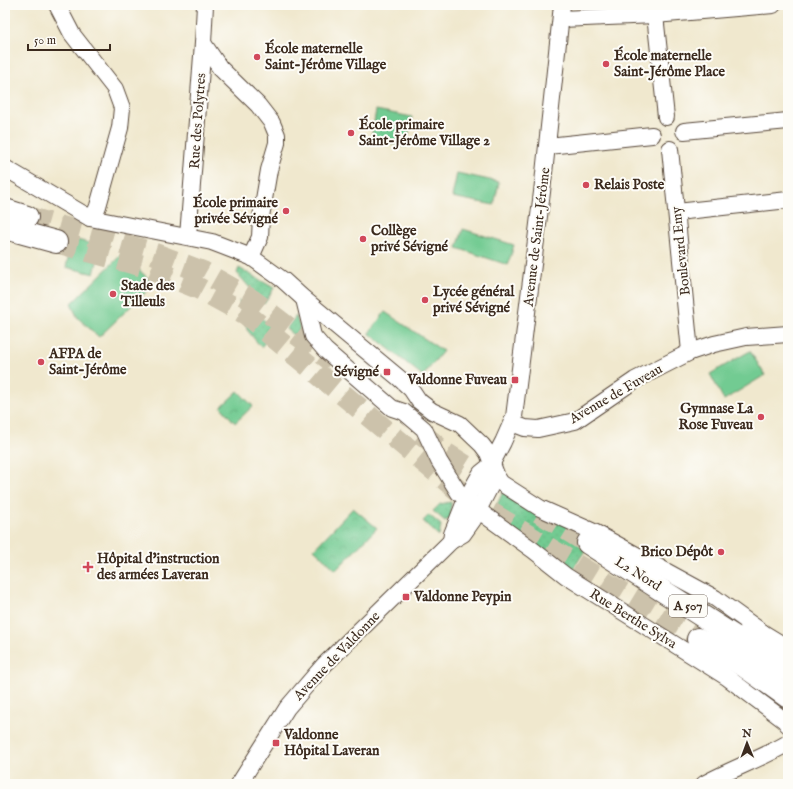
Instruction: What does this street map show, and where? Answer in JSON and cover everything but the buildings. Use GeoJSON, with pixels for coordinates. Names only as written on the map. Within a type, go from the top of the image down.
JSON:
{"type":"FeatureCollection","features":[{"type":"Feature","properties":{"kind":"highway"},"geometry":{"type":"LineString","coordinates":[[5,210],[27,217]]}},
{"type":"Feature","properties":{"kind":"highway"},"geometry":{"type":"LineString","coordinates":[[5,228],[56,242]]}},
{"type":"Feature","properties":{"kind":"highway","name":"L2 Nord"},"geometry":{"type":"LineString","coordinates":[[588,543],[788,664]]}},
{"type":"Feature","properties":{"kind":"highway"},"geometry":{"type":"LineString","coordinates":[[698,639],[788,697]]}},
{"type":"Feature","properties":{"kind":"highway"},"geometry":{"type":"LineString","coordinates":[[756,675],[788,703]]}},
{"type":"Feature","properties":{"kind":"street"},"geometry":{"type":"LineString","coordinates":[[57,5],[72,34],[115,89],[122,108],[120,128],[98,206],[90,218]]}},
{"type":"Feature","properties":{"kind":"street","name":"Rue des Polytres"},"geometry":{"type":"LineString","coordinates":[[188,236],[204,43],[205,5]]}},
{"type":"Feature","properties":{"kind":"street"},"geometry":{"type":"LineString","coordinates":[[562,12],[655,15],[772,5]]}},
{"type":"Feature","properties":{"kind":"street","name":"Avenue de Saint-Jérôme"},"geometry":{"type":"LineString","coordinates":[[491,465],[512,423],[517,402],[548,146],[562,12]]}},
{"type":"Feature","properties":{"kind":"street"},"geometry":{"type":"LineString","coordinates":[[655,15],[666,117]]}},
{"type":"Feature","properties":{"kind":"street"},"geometry":{"type":"LineString","coordinates":[[204,43],[220,68],[258,105],[272,122],[277,134],[277,143],[269,170],[260,237],[251,257]]}},
{"type":"Feature","properties":{"kind":"street"},"geometry":{"type":"LineString","coordinates":[[666,117],[678,121],[682,125],[684,131],[680,143],[676,147],[670,149],[664,149],[658,146],[652,135],[652,128],[655,123],[666,117]]}},
{"type":"Feature","properties":{"kind":"street"},"geometry":{"type":"LineString","coordinates":[[684,131],[788,121]]}},
{"type":"Feature","properties":{"kind":"street"},"geometry":{"type":"LineString","coordinates":[[548,146],[652,135]]}},
{"type":"Feature","properties":{"kind":"street","name":"Boulevard Emy"},"geometry":{"type":"LineString","coordinates":[[670,149],[690,352]]}},
{"type":"Feature","properties":{"kind":"street"},"geometry":{"type":"LineString","coordinates":[[5,168],[90,218],[188,236],[226,246],[251,257],[284,280],[304,299],[399,378],[411,389],[419,401],[427,408],[460,424],[482,445],[488,453],[491,465],[497,478],[501,482],[540,508],[594,532],[715,598],[788,664]]}},
{"type":"Feature","properties":{"kind":"street"},"geometry":{"type":"LineString","coordinates":[[677,212],[788,200]]}},
{"type":"Feature","properties":{"kind":"street","name":"Rue Berthe Sylva"},"geometry":{"type":"LineString","coordinates":[[304,299],[313,336],[326,350],[392,408],[404,412],[424,429],[439,462],[459,493],[566,576],[728,678],[784,720],[788,726]]}},
{"type":"Feature","properties":{"kind":"street","name":"Avenue de Fuveau"},"geometry":{"type":"LineString","coordinates":[[512,423],[525,428],[538,429],[574,421],[634,380],[690,352],[714,344],[746,337],[788,334]]}},
{"type":"Feature","properties":{"kind":"street","name":"Avenue de Valdonne"},"geometry":{"type":"LineString","coordinates":[[451,541],[452,534],[466,498],[481,473],[491,465]]}},
{"type":"Feature","properties":{"kind":"street","name":"Avenue de Valdonne"},"geometry":{"type":"LineString","coordinates":[[239,784],[287,708],[324,665],[451,541],[463,534],[479,510],[491,485],[491,465]]}},
{"type":"Feature","properties":{"kind":"street"},"geometry":{"type":"LineString","coordinates":[[704,784],[722,774],[787,746]]}},
{"type":"Feature","properties":{"kind":"green space"},"geometry":{"type":"Polygon","coordinates":[[[376,110],[412,117],[406,147],[371,140],[376,110]]]}},
{"type":"Feature","properties":{"kind":"green space"},"geometry":{"type":"Polygon","coordinates":[[[457,173],[499,182],[494,205],[452,197],[457,173]]]}},
{"type":"Feature","properties":{"kind":"green space"},"geometry":{"type":"Polygon","coordinates":[[[463,229],[514,245],[508,265],[457,248],[463,229]]]}},
{"type":"Feature","properties":{"kind":"green space"},"geometry":{"type":"Polygon","coordinates":[[[73,239],[101,246],[94,274],[66,267],[73,239]]]}},
{"type":"Feature","properties":{"kind":"green space","name":"Stade des Tilleuls"},"geometry":{"type":"Polygon","coordinates":[[[122,254],[154,284],[99,337],[78,318],[71,304],[122,254]]]}},
{"type":"Feature","properties":{"kind":"green space"},"geometry":{"type":"Polygon","coordinates":[[[239,268],[274,288],[264,304],[237,273],[239,268]]]}},
{"type":"Feature","properties":{"kind":"green space"},"geometry":{"type":"Polygon","coordinates":[[[239,300],[276,330],[261,347],[248,331],[239,300]]]}},
{"type":"Feature","properties":{"kind":"green space"},"geometry":{"type":"Polygon","coordinates":[[[385,312],[443,351],[423,376],[369,333],[385,312]]]}},
{"type":"Feature","properties":{"kind":"green space"},"geometry":{"type":"Polygon","coordinates":[[[296,316],[304,341],[302,342],[286,329],[296,316]]]}},
{"type":"Feature","properties":{"kind":"green space"},"geometry":{"type":"Polygon","coordinates":[[[750,351],[765,375],[724,400],[710,374],[750,351]]]}},
{"type":"Feature","properties":{"kind":"green space"},"geometry":{"type":"Polygon","coordinates":[[[238,391],[253,406],[235,423],[221,407],[238,391]]]}},
{"type":"Feature","properties":{"kind":"green space"},"geometry":{"type":"Polygon","coordinates":[[[503,492],[595,535],[570,574],[492,515],[503,492]]]}},
{"type":"Feature","properties":{"kind":"green space"},"geometry":{"type":"Polygon","coordinates":[[[451,502],[451,518],[445,521],[433,511],[440,504],[451,502]]]}},
{"type":"Feature","properties":{"kind":"green space"},"geometry":{"type":"Polygon","coordinates":[[[353,508],[377,528],[336,570],[314,549],[353,508]]]}},
{"type":"Feature","properties":{"kind":"green space"},"geometry":{"type":"Polygon","coordinates":[[[429,515],[441,525],[439,536],[423,521],[429,515]]]}},
{"type":"Feature","properties":{"kind":"tunnel"},"geometry":{"type":"LineString","coordinates":[[27,217],[147,251],[203,272],[252,300],[332,361]]}},
{"type":"Feature","properties":{"kind":"tunnel"},"geometry":{"type":"LineString","coordinates":[[56,242],[143,266],[198,288],[246,314],[459,491]]}},
{"type":"Feature","properties":{"kind":"tunnel"},"geometry":{"type":"LineString","coordinates":[[421,433],[445,453],[498,486]]}},
{"type":"Feature","properties":{"kind":"tunnel"},"geometry":{"type":"LineString","coordinates":[[539,512],[588,543]]}},
{"type":"Feature","properties":{"kind":"tunnel"},"geometry":{"type":"LineString","coordinates":[[491,513],[698,639]]}},
{"type":"Feature","properties":{"kind":"place","name":"École maternelle Saint-Jérôme Village"},"geometry":{"type":"Point","coordinates":[257,57]}},
{"type":"Feature","properties":{"kind":"place","name":"École maternelle Saint-Jérôme Place"},"geometry":{"type":"Point","coordinates":[606,64]}},
{"type":"Feature","properties":{"kind":"place","name":"École primaire Saint-Jérôme Village 2"},"geometry":{"type":"Point","coordinates":[351,133]}},
{"type":"Feature","properties":{"kind":"place","name":"Relais Poste"},"geometry":{"type":"Point","coordinates":[586,185]}},
{"type":"Feature","properties":{"kind":"place","name":"École primaire privée Sévigné"},"geometry":{"type":"Point","coordinates":[286,211]}},
{"type":"Feature","properties":{"kind":"place","name":"Collège privé Sévigné"},"geometry":{"type":"Point","coordinates":[363,239]}},
{"type":"Feature","properties":{"kind":"place","name":"Stade des Tilleuls"},"geometry":{"type":"Point","coordinates":[113,294]}},
{"type":"Feature","properties":{"kind":"place","name":"Lycée général privé Sévigné"},"geometry":{"type":"Point","coordinates":[425,300]}},
{"type":"Feature","properties":{"kind":"place","name":"AFPA de Saint-Jérôme"},"geometry":{"type":"Point","coordinates":[41,362]}},
{"type":"Feature","properties":{"kind":"place","name":"Sévigné"},"geometry":{"type":"Point","coordinates":[387,372]}},
{"type":"Feature","properties":{"kind":"place","name":"Valdonne Fuveau"},"geometry":{"type":"Point","coordinates":[515,380]}},
{"type":"Feature","properties":{"kind":"place","name":"Gymnase La Rose Fuveau"},"geometry":{"type":"Point","coordinates":[761,417]}},
{"type":"Feature","properties":{"kind":"place","name":"Brico Dépôt"},"geometry":{"type":"Point","coordinates":[721,552]}},
{"type":"Feature","properties":{"kind":"place","name":"Hôpital d'instruction des armées Laveran"},"geometry":{"type":"Point","coordinates":[88,567]}},
{"type":"Feature","properties":{"kind":"place","name":"Valdonne Peypin"},"geometry":{"type":"Point","coordinates":[406,597]}},
{"type":"Feature","properties":{"kind":"place","name":"Valdonne Hôpital Laveran"},"geometry":{"type":"Point","coordinates":[276,743]}}]}
